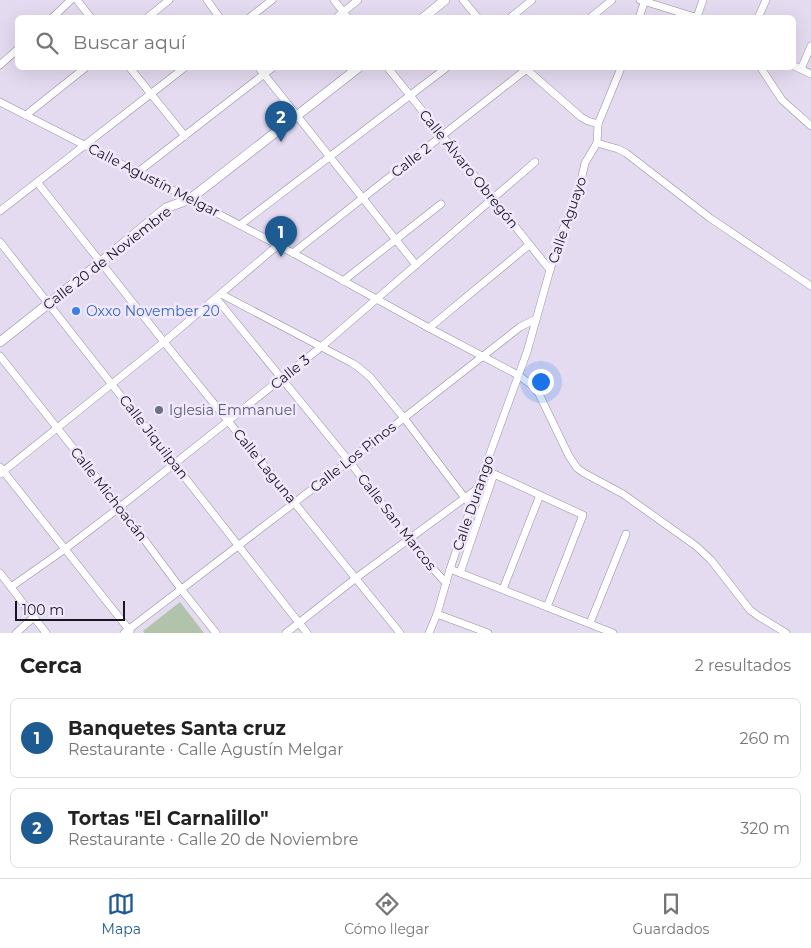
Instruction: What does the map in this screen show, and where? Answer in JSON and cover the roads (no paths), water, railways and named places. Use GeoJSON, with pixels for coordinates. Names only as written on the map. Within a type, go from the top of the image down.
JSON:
{"type":"FeatureCollection","features":[{"type":"Feature","properties":{"kind":"street"},"geometry":{"type":"LineString","coordinates":[[55,15],[71,0]]}},
{"type":"Feature","properties":{"kind":"street"},"geometry":{"type":"LineString","coordinates":[[77,0],[89,15]]}},
{"type":"Feature","properties":{"kind":"street"},"geometry":{"type":"LineString","coordinates":[[151,15],[169,0]]}},
{"type":"Feature","properties":{"kind":"street"},"geometry":{"type":"LineString","coordinates":[[207,0],[218,15]]}},
{"type":"Feature","properties":{"kind":"street"},"geometry":{"type":"LineString","coordinates":[[253,15],[272,0]]}},
{"type":"Feature","properties":{"kind":"street"},"geometry":{"type":"LineString","coordinates":[[334,0],[346,15],[358,0]]}},
{"type":"Feature","properties":{"kind":"street"},"geometry":{"type":"LineString","coordinates":[[427,15],[445,0]]}},
{"type":"Feature","properties":{"kind":"street"},"geometry":{"type":"LineString","coordinates":[[464,0],[476,15]]}},
{"type":"Feature","properties":{"kind":"street"},"geometry":{"type":"LineString","coordinates":[[514,15],[532,0]]}},
{"type":"Feature","properties":{"kind":"street"},"geometry":{"type":"LineString","coordinates":[[594,15],[612,0]]}},
{"type":"Feature","properties":{"kind":"street"},"geometry":{"type":"LineString","coordinates":[[640,15],[643,0],[691,15]]}},
{"type":"Feature","properties":{"kind":"street"},"geometry":{"type":"LineString","coordinates":[[698,15],[703,0]]}},
{"type":"Feature","properties":{"kind":"street"},"geometry":{"type":"LineString","coordinates":[[759,15],[766,0]]}},
{"type":"Feature","properties":{"kind":"street"},"geometry":{"type":"LineString","coordinates":[[811,46],[797,68],[811,74]]}},
{"type":"Feature","properties":{"kind":"street"},"geometry":{"type":"LineString","coordinates":[[0,65],[15,52]]}},
{"type":"Feature","properties":{"kind":"street"},"geometry":{"type":"LineString","coordinates":[[26,115],[82,70]]}},
{"type":"Feature","properties":{"kind":"street"},"geometry":{"type":"LineString","coordinates":[[132,70],[185,136]]}},
{"type":"Feature","properties":{"kind":"street"},"geometry":{"type":"LineString","coordinates":[[0,211],[181,70]]}},
{"type":"Feature","properties":{"kind":"street","name":"Calle 20 de Noviembre"},"geometry":{"type":"LineString","coordinates":[[0,342],[166,208],[190,199],[355,70]]}},
{"type":"Feature","properties":{"kind":"street","name":"Calle Álvaro Obregón"},"geometry":{"type":"LineString","coordinates":[[390,70],[550,270]]}},
{"type":"Feature","properties":{"kind":"street"},"geometry":{"type":"LineString","coordinates":[[240,225],[443,70]]}},
{"type":"Feature","properties":{"kind":"street","name":"Calle 2"},"geometry":{"type":"LineString","coordinates":[[293,252],[524,70]]}},
{"type":"Feature","properties":{"kind":"street"},"geometry":{"type":"LineString","coordinates":[[529,70],[584,119],[598,124]]}},
{"type":"Feature","properties":{"kind":"street","name":"Calle Aguayo"},"geometry":{"type":"LineString","coordinates":[[518,374],[526,354],[565,225],[576,203],[585,163],[597,143],[598,124],[620,70]]}},
{"type":"Feature","properties":{"kind":"street"},"geometry":{"type":"LineString","coordinates":[[762,70],[782,100],[811,126]]}},
{"type":"Feature","properties":{"kind":"street"},"geometry":{"type":"LineString","coordinates":[[138,172],[185,136],[262,71],[416,265]]}},
{"type":"Feature","properties":{"kind":"street","name":"Calle Agustín Melgar"},"geometry":{"type":"LineString","coordinates":[[0,102],[293,252],[429,328],[518,374],[533,386],[539,394],[569,456],[577,468],[626,496],[696,546],[711,560],[750,610],[786,633]]}},
{"type":"Feature","properties":{"kind":"street"},"geometry":{"type":"LineString","coordinates":[[597,143],[626,153],[716,223],[811,286]]}},
{"type":"Feature","properties":{"kind":"street","name":"Calle 3"},"geometry":{"type":"LineString","coordinates":[[12,588],[120,507],[321,347],[535,162]]}},
{"type":"Feature","properties":{"kind":"street","name":"Calle Laguna"},"geometry":{"type":"LineString","coordinates":[[38,182],[164,342],[400,633]]}},
{"type":"Feature","properties":{"kind":"street"},"geometry":{"type":"LineString","coordinates":[[343,281],[441,204]]}},
{"type":"Feature","properties":{"kind":"street","name":"Calle Jiquilpan"},"geometry":{"type":"LineString","coordinates":[[0,242],[307,633]]}},
{"type":"Feature","properties":{"kind":"street"},"geometry":{"type":"LineString","coordinates":[[128,632],[65,549],[1,470],[57,429],[111,383],[164,342],[278,245]]}},
{"type":"Feature","properties":{"kind":"street"},"geometry":{"type":"LineString","coordinates":[[429,328],[529,245]]}},
{"type":"Feature","properties":{"kind":"street"},"geometry":{"type":"LineString","coordinates":[[219,296],[352,363],[363,371],[404,418],[472,506]]}},
{"type":"Feature","properties":{"kind":"street","name":"Calle San Marcos"},"geometry":{"type":"LineString","coordinates":[[219,296],[427,562],[446,583]]}},
{"type":"Feature","properties":{"kind":"street","name":"Calle Los Pinos"},"geometry":{"type":"LineString","coordinates":[[128,632],[181,589],[404,418],[482,355],[522,325],[536,319]]}},
{"type":"Feature","properties":{"kind":"street","name":"Calle Michoacán"},"geometry":{"type":"LineString","coordinates":[[0,356],[120,507],[216,633]]}},
{"type":"Feature","properties":{"kind":"street","name":"Calle Durango"},"geometry":{"type":"LineString","coordinates":[[430,633],[477,489],[518,374]]}},
{"type":"Feature","properties":{"kind":"street"},"geometry":{"type":"LineString","coordinates":[[460,573],[494,474],[583,515],[547,607]]}},
{"type":"Feature","properties":{"kind":"street"},"geometry":{"type":"LineString","coordinates":[[286,633],[409,538],[477,489]]}},
{"type":"Feature","properties":{"kind":"street"},"geometry":{"type":"LineString","coordinates":[[503,590],[540,495]]}},
{"type":"Feature","properties":{"kind":"street"},"geometry":{"type":"LineString","coordinates":[[590,623],[626,534]]}},
{"type":"Feature","properties":{"kind":"street"},"geometry":{"type":"LineString","coordinates":[[450,569],[613,633]]}},
{"type":"Feature","properties":{"kind":"street"},"geometry":{"type":"LineString","coordinates":[[0,573],[46,633]]}},
{"type":"Feature","properties":{"kind":"street"},"geometry":{"type":"LineString","coordinates":[[437,614],[488,633]]}},
{"type":"Feature","properties":{"kind":"street"},"geometry":{"type":"LineString","coordinates":[[16,633],[34,617]]}},
{"type":"Feature","properties":{"kind":"place","name":"Tortas \"El Carnalillo\""},"geometry":{"type":"Point","coordinates":[281,142]}},
{"type":"Feature","properties":{"kind":"place","name":"Banquetes Santa cruz"},"geometry":{"type":"Point","coordinates":[281,257]}},
{"type":"Feature","properties":{"kind":"place","name":"Oxxo November 20"},"geometry":{"type":"Point","coordinates":[76,311]}},
{"type":"Feature","properties":{"kind":"place","name":"Iglesia Emmanuel"},"geometry":{"type":"Point","coordinates":[159,410]}}]}
